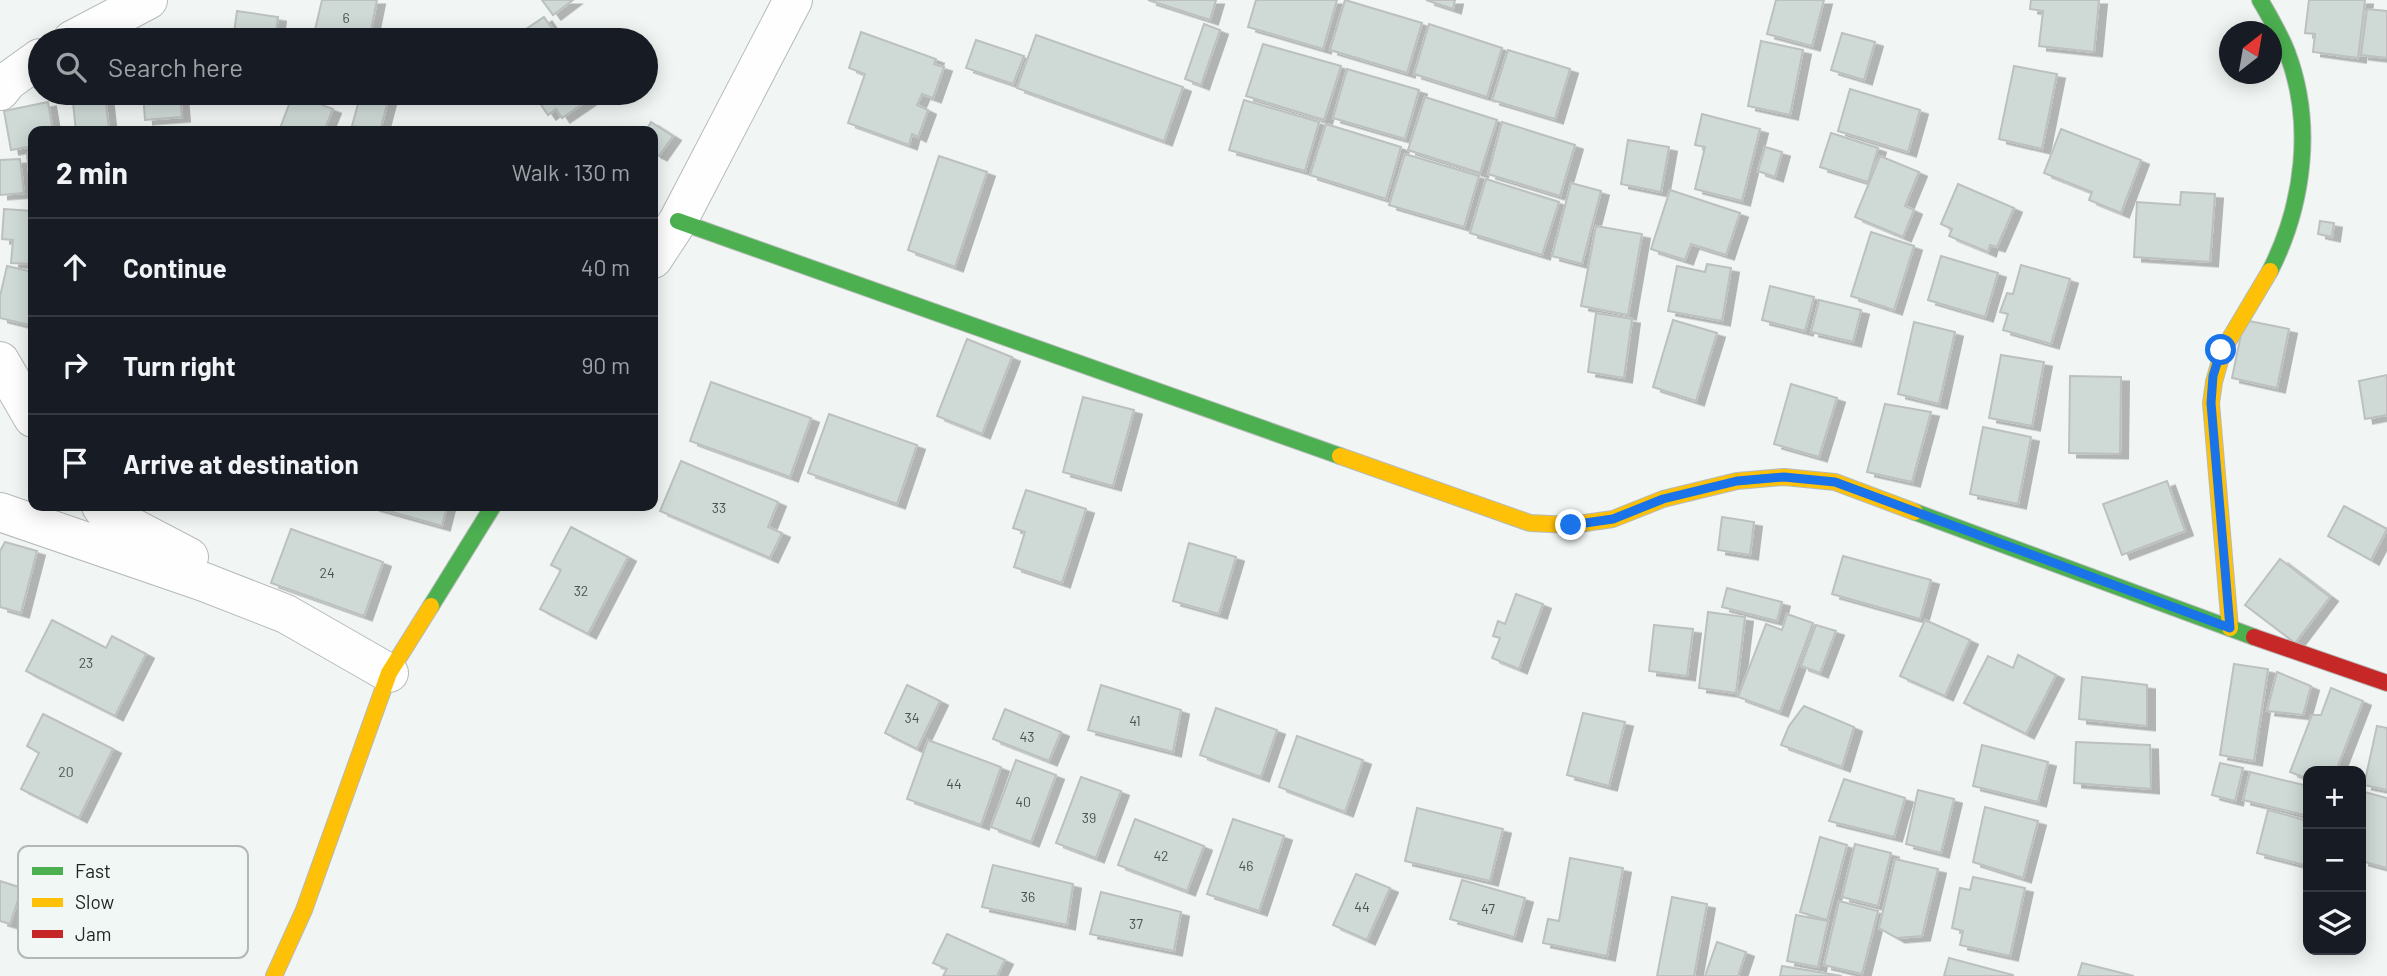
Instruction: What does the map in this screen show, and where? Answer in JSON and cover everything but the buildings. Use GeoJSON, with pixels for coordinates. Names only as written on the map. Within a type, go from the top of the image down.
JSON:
{"type":"FeatureCollection","features":[{"type":"Feature","properties":{"kind":"street"},"geometry":{"type":"LineString","coordinates":[[95,28],[148,0]]}},
{"type":"Feature","properties":{"kind":"street"},"geometry":{"type":"LineString","coordinates":[[658,251],[678,220],[793,0]]}},
{"type":"Feature","properties":{"kind":"street"},"geometry":{"type":"LineString","coordinates":[[2230,628],[2211,403],[2213,376],[2221,350],[2266,279],[2282,246],[2295,204],[2305,148],[2303,114],[2297,85],[2274,22],[2260,0]]}},
{"type":"Feature","properties":{"kind":"street"},"geometry":{"type":"LineString","coordinates":[[0,90],[28,67]]}},
{"type":"Feature","properties":{"kind":"street"},"geometry":{"type":"LineString","coordinates":[[678,220],[1530,523],[1571,525],[1613,519],[1663,499],[1737,481],[1784,477],[1835,482],[2387,683]]}},
{"type":"Feature","properties":{"kind":"street"},"geometry":{"type":"LineString","coordinates":[[0,361],[28,409]]}},
{"type":"Feature","properties":{"kind":"street"},"geometry":{"type":"LineString","coordinates":[[105,511],[192,559],[204,582]]}},
{"type":"Feature","properties":{"kind":"street"},"geometry":{"type":"LineString","coordinates":[[274,976],[304,910],[389,673],[491,511]]}},
{"type":"Feature","properties":{"kind":"street"},"geometry":{"type":"LineString","coordinates":[[0,512],[204,582],[286,614],[389,673]]}},
{"type":"Feature","properties":{"kind":"traffic: fast"},"geometry":{"type":"LineString","coordinates":[[2260,0],[2287,52],[2301,107],[2301,163],[2297,191],[2282,245],[2270,271]]}},
{"type":"Feature","properties":{"kind":"traffic: fast"},"geometry":{"type":"LineString","coordinates":[[678,221],[1340,456]]}},
{"type":"Feature","properties":{"kind":"traffic: fast"},"geometry":{"type":"LineString","coordinates":[[431,606],[490,511]]}},
{"type":"Feature","properties":{"kind":"traffic: fast"},"geometry":{"type":"LineString","coordinates":[[1915,512],[2254,637]]}},
{"type":"Feature","properties":{"kind":"traffic: slow"},"geometry":{"type":"LineString","coordinates":[[2230,628],[2211,403],[2223,350],[2270,271]]}},
{"type":"Feature","properties":{"kind":"traffic: slow"},"geometry":{"type":"LineString","coordinates":[[1340,456],[1530,523],[1571,525],[1613,519],[1663,499],[1737,481],[1784,477],[1835,482],[1915,512]]}},
{"type":"Feature","properties":{"kind":"traffic: slow"},"geometry":{"type":"LineString","coordinates":[[274,976],[304,910],[389,673],[431,606]]}},
{"type":"Feature","properties":{"kind":"traffic: jam"},"geometry":{"type":"LineString","coordinates":[[2254,637],[2387,683]]}},
{"type":"Feature","properties":{"kind":"route"},"geometry":{"type":"LineString","coordinates":[[1571,525],[1613,519],[1663,499],[1737,481],[1784,477],[1835,482],[2230,628],[2211,403],[2213,376],[2221,350]]}}]}
